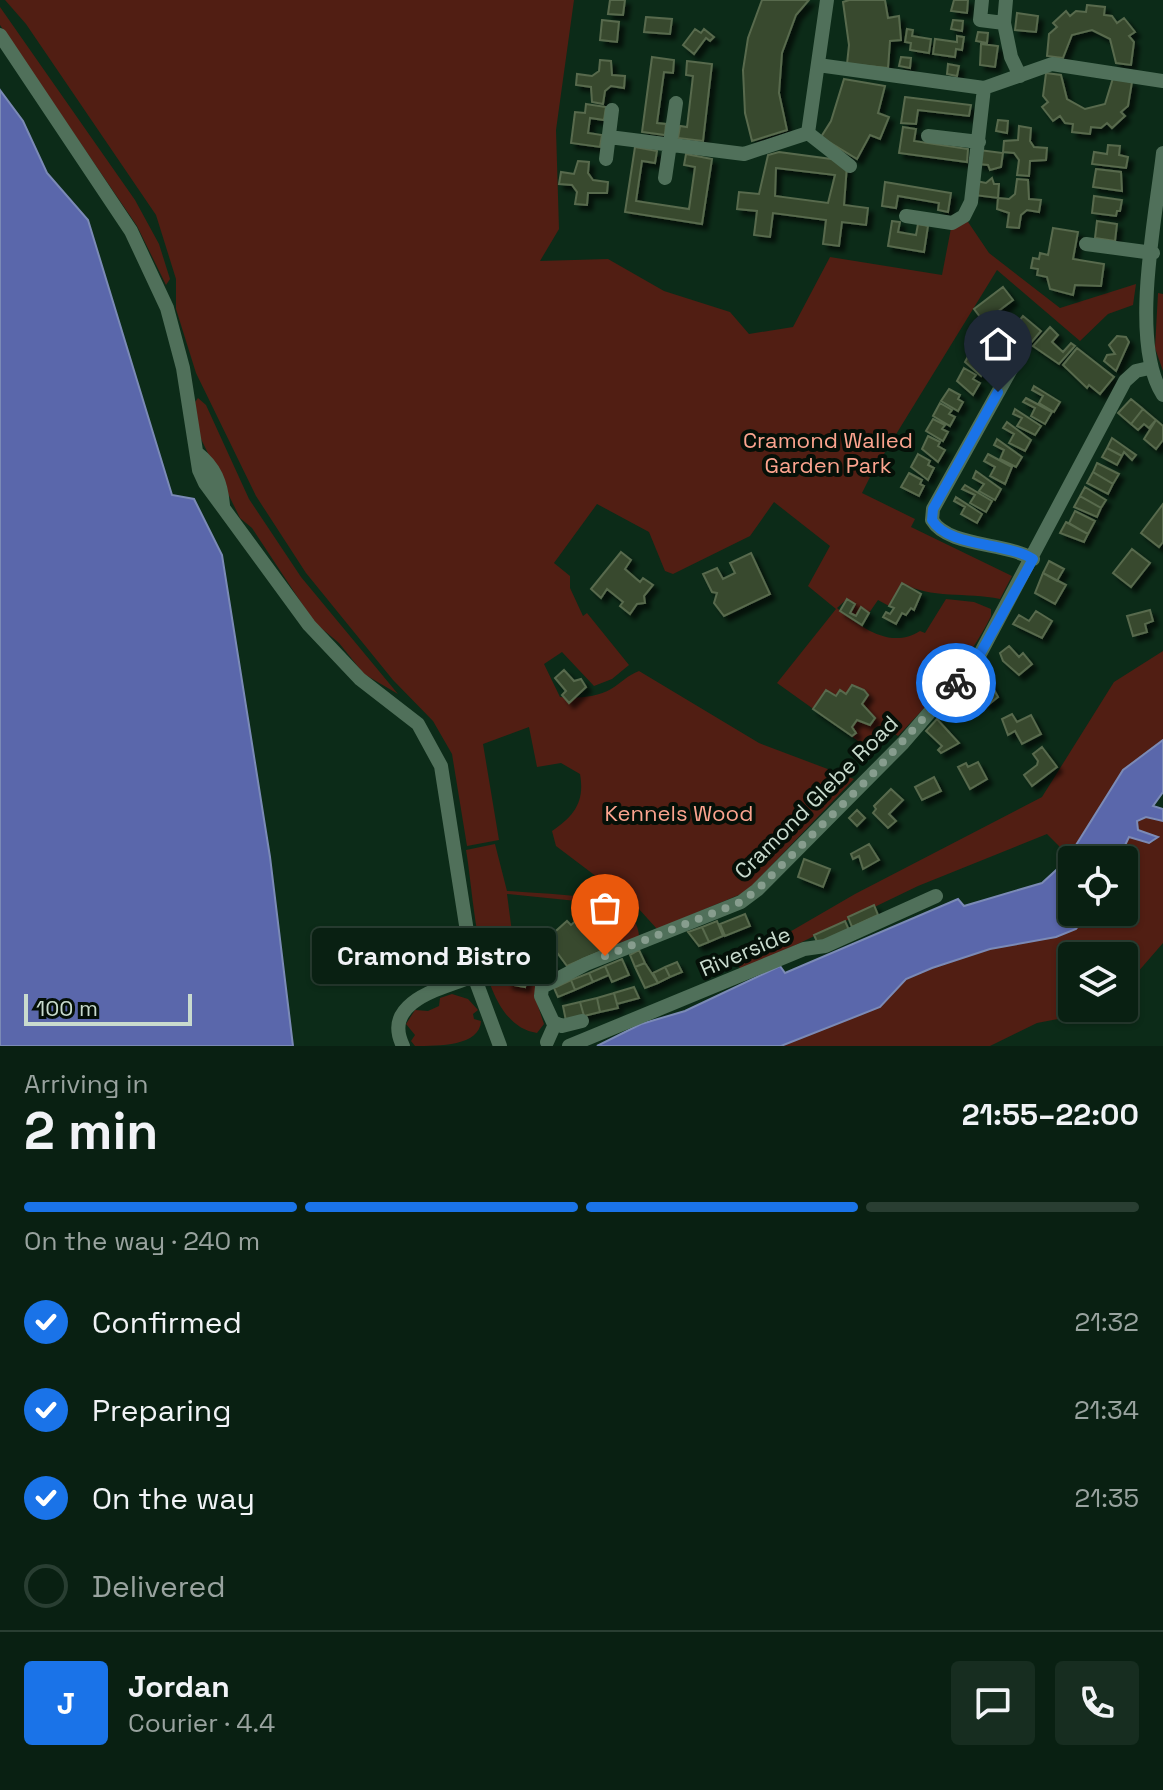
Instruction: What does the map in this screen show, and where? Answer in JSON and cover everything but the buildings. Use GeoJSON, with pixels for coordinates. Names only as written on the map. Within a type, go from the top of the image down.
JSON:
{"type":"FeatureCollection","features":[{"type":"Feature","properties":{"kind":"street"},"geometry":{"type":"LineString","coordinates":[[808,133],[827,0]]}},
{"type":"Feature","properties":{"kind":"street"},"geometry":{"type":"LineString","coordinates":[[982,0],[980,20],[1004,23]]}},
{"type":"Feature","properties":{"kind":"street"},"geometry":{"type":"LineString","coordinates":[[1006,0],[1004,23],[1011,57],[1020,76]]}},
{"type":"Feature","properties":{"kind":"street"},"geometry":{"type":"LineString","coordinates":[[0,35],[138,244],[167,308],[183,368],[197,453],[209,463],[217,477],[223,505],[309,625],[360,679],[418,724],[441,766],[474,976],[500,1046]]}},
{"type":"Feature","properties":{"kind":"street"},"geometry":{"type":"LineString","coordinates":[[818,65],[984,88],[1036,67],[1052,64],[1163,81]]}},
{"type":"Feature","properties":{"kind":"street"},"geometry":{"type":"LineString","coordinates":[[906,216],[952,223],[964,216],[971,202],[984,88]]}},
{"type":"Feature","properties":{"kind":"street"},"geometry":{"type":"LineString","coordinates":[[665,178],[676,103]]}},
{"type":"Feature","properties":{"kind":"street"},"geometry":{"type":"LineString","coordinates":[[606,159],[612,110]]}},
{"type":"Feature","properties":{"kind":"street"},"geometry":{"type":"LineString","coordinates":[[609,137],[744,154],[808,133]]}},
{"type":"Feature","properties":{"kind":"street"},"geometry":{"type":"LineString","coordinates":[[808,133],[850,166]]}},
{"type":"Feature","properties":{"kind":"street"},"geometry":{"type":"LineString","coordinates":[[928,136],[979,142]]}},
{"type":"Feature","properties":{"kind":"street"},"geometry":{"type":"LineString","coordinates":[[1163,153],[1145,330],[1149,368],[1163,395]]}},
{"type":"Feature","properties":{"kind":"street"},"geometry":{"type":"LineString","coordinates":[[1086,244],[1153,253]]}},
{"type":"Feature","properties":{"kind":"street"},"geometry":{"type":"LineString","coordinates":[[1015,362],[933,509],[932,520],[946,535],[1018,550],[1033,559]]}},
{"type":"Feature","properties":{"kind":"street","name":"Cramond Glebe Road"},"geometry":{"type":"LineString","coordinates":[[555,1024],[541,996],[545,985],[741,902],[823,824],[965,673],[987,642],[1033,559],[1125,381],[1136,371],[1149,368]]}},
{"type":"Feature","properties":{"kind":"street","name":"Riverside"},"geometry":{"type":"LineString","coordinates":[[569,1046],[804,949],[825,946],[936,896]]}},
{"type":"Feature","properties":{"kind":"street"},"geometry":{"type":"LineString","coordinates":[[403,1046],[398,1034],[398,1019],[406,1006],[474,976]]}},
{"type":"Feature","properties":{"kind":"street"},"geometry":{"type":"LineString","coordinates":[[547,1042],[555,1024],[582,1021]]}},
{"type":"Feature","properties":{"kind":"green space"},"geometry":{"type":"Polygon","coordinates":[[[5,0],[574,0],[556,130],[559,229],[540,261],[608,259],[664,291],[730,312],[749,334],[793,327],[830,257],[942,275],[952,223],[964,216],[989,253],[1060,308],[1136,284],[1133,305],[1108,314],[1080,341],[997,270],[871,475],[862,493],[915,519],[911,527],[1012,576],[1000,599],[924,591],[902,583],[889,606],[878,600],[869,613],[861,608],[856,616],[850,613],[855,604],[847,599],[837,608],[876,634],[898,638],[920,631],[925,633],[946,599],[974,602],[991,609],[991,616],[982,633],[949,679],[898,736],[892,732],[872,751],[777,683],[836,609],[808,586],[830,546],[774,502],[750,536],[673,574],[665,571],[649,532],[597,504],[554,563],[570,576],[570,588],[583,616],[587,613],[629,665],[612,679],[594,686],[562,652],[544,664],[560,697],[599,694],[639,671],[759,743],[854,779],[746,892],[657,929],[638,908],[556,846],[552,831],[576,807],[581,793],[580,774],[561,763],[537,767],[529,727],[483,744],[499,840],[467,846],[452,754],[433,721],[393,680],[306,573],[256,496],[196,373],[176,309],[176,279],[156,215],[26,24],[5,0]]]}},
{"type":"Feature","properties":{"kind":"green space"},"geometry":{"type":"Polygon","coordinates":[[[0,7],[135,200],[159,244],[170,279],[166,285],[137,226],[0,25],[0,7]]]}},
{"type":"Feature","properties":{"kind":"green space"},"geometry":{"type":"Polygon","coordinates":[[[1158,293],[1163,294],[1163,371],[1155,348],[1158,293]]]}},
{"type":"Feature","properties":{"kind":"green space"},"geometry":{"type":"Polygon","coordinates":[[[198,398],[206,405],[249,499],[301,577],[398,694],[364,674],[339,643],[314,622],[252,528],[240,518],[200,437],[195,402],[198,398]]]}},
{"type":"Feature","properties":{"kind":"green space"},"geometry":{"type":"Polygon","coordinates":[[[1163,651],[1163,740],[1123,770],[1075,846],[1059,846],[1047,834],[918,886],[742,971],[736,963],[855,894],[1042,797],[1114,682],[1163,651]]]}},
{"type":"Feature","properties":{"kind":"green space"},"geometry":{"type":"Polygon","coordinates":[[[1146,817],[1163,821],[1163,943],[1138,972],[1138,942],[1058,942],[1058,1019],[1037,1023],[990,1046],[781,1046],[880,1007],[906,979],[932,968],[990,949],[1056,937],[1078,926],[1138,926],[1138,846],[1125,846],[1129,837],[1153,842],[1157,837],[1138,830],[1137,820],[1146,817]]]}},
{"type":"Feature","properties":{"kind":"green space"},"geometry":{"type":"Polygon","coordinates":[[[495,844],[507,891],[611,902],[628,912],[639,932],[639,937],[609,946],[607,930],[594,920],[596,903],[507,894],[515,955],[528,952],[535,973],[539,970],[544,979],[534,994],[544,1024],[537,1033],[517,1025],[502,1008],[482,957],[466,850],[495,844]]]}},
{"type":"Feature","properties":{"kind":"green space"},"geometry":{"type":"Polygon","coordinates":[[[452,994],[468,999],[478,1010],[473,1014],[474,1019],[481,1021],[479,1029],[457,1043],[415,1046],[411,1041],[415,1035],[406,1024],[415,1010],[428,1011],[439,1006],[440,998],[452,994]]]}},
{"type":"Feature","properties":{"kind":"water"},"geometry":{"type":"Polygon","coordinates":[[[0,90],[23,121],[47,173],[88,220],[172,495],[194,499],[222,555],[270,857],[293,1046],[0,1046],[0,90]]]}},
{"type":"Feature","properties":{"kind":"water"},"geometry":{"type":"Polygon","coordinates":[[[1163,740],[1163,792],[1153,806],[1163,809],[1163,821],[1146,817],[1137,821],[1138,830],[1158,837],[1149,843],[1129,837],[1125,846],[1075,846],[1123,770],[1163,740]]]}},
{"type":"Feature","properties":{"kind":"water"},"geometry":{"type":"Polygon","coordinates":[[[1058,868],[1058,926],[1078,926],[1076,929],[1056,937],[990,949],[932,968],[906,979],[880,1007],[781,1046],[597,1046],[641,1024],[685,1011],[780,966],[785,973],[958,899],[964,906],[1042,883],[1058,868]]]}},
{"type":"Feature","properties":{"kind":"way so far"},"geometry":{"type":"LineString","coordinates":[[605,956],[741,902],[757,890],[867,780],[956,683]]}},
{"type":"Feature","properties":{"kind":"place","name":"Cramond Bistro"},"geometry":{"type":"Point","coordinates":[605,956]}},
{"type":"Feature","properties":{"kind":"route"},"geometry":{"type":"LineString","coordinates":[[956,683],[980,654],[1033,559],[1018,550],[946,535],[938,530],[932,520],[933,509],[998,392]]}},
{"type":"Feature","properties":{"kind":"park label","name":"Cramond Walled Garden Park"},"geometry":{"type":"Point","coordinates":[828,452]}},
{"type":"Feature","properties":{"kind":"park label","name":"Kennels Wood"},"geometry":{"type":"Point","coordinates":[679,813]}}]}
